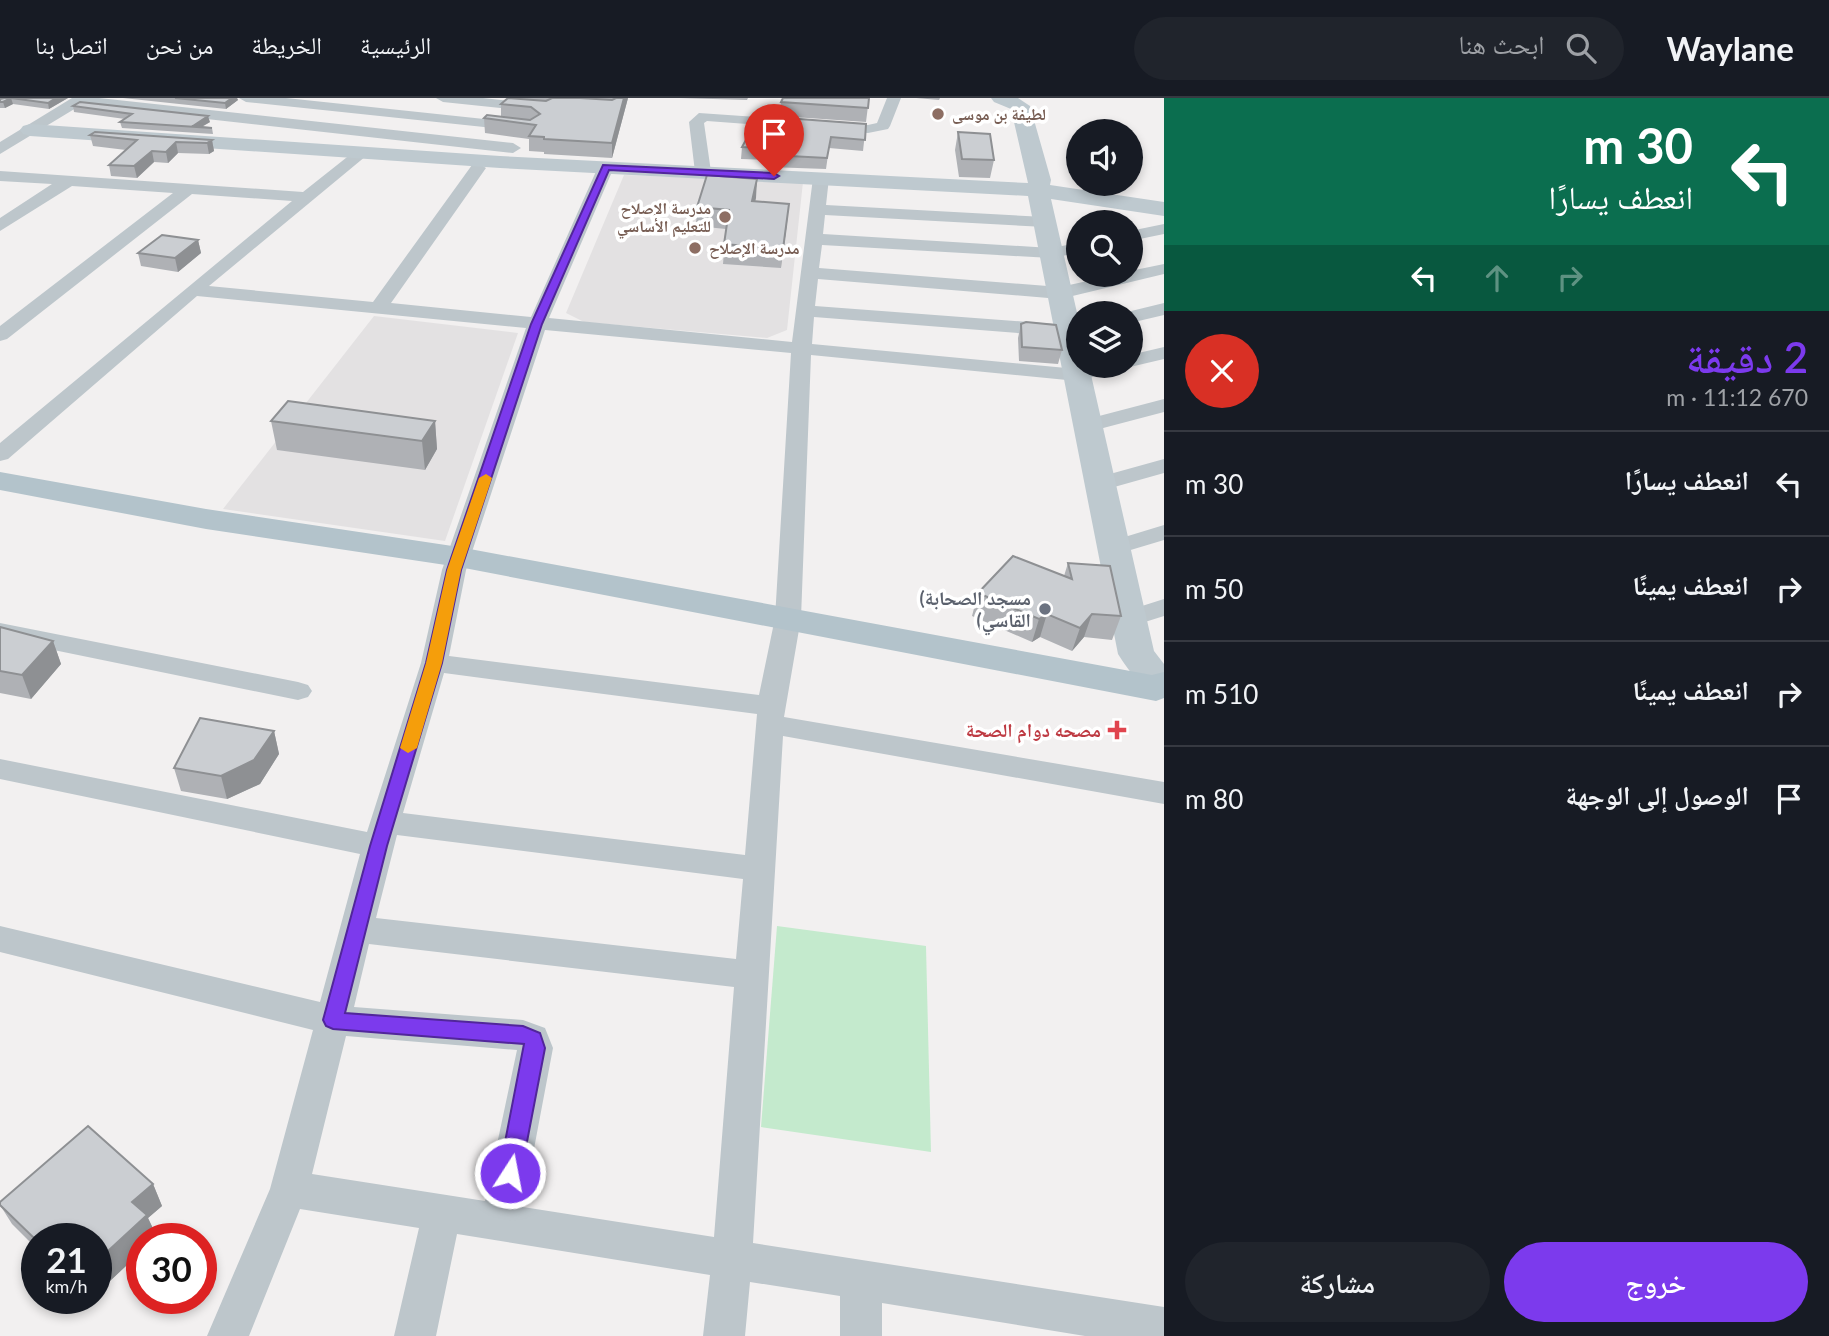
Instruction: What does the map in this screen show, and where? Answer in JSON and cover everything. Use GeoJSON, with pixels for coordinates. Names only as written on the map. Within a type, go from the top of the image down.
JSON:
{"type":"FeatureCollection","features":[{"type":"Feature","properties":{"kind":"main road"},"geometry":{"type":"LineString","coordinates":[[0,481],[457,563],[579,590],[787,625],[1160,694]]}},
{"type":"Feature","properties":{"kind":"main road"},"geometry":{"type":"LineString","coordinates":[[0,495],[229,540],[457,563]]}},
{"type":"Feature","properties":{"kind":"street"},"geometry":{"type":"LineString","coordinates":[[246,98],[294,100],[531,128]]}},
{"type":"Feature","properties":{"kind":"street"},"geometry":{"type":"LineString","coordinates":[[30,130],[361,153],[507,155],[550,106],[443,98]]}},
{"type":"Feature","properties":{"kind":"street"},"geometry":{"type":"LineString","coordinates":[[703,172],[698,119],[711,115],[767,114],[857,129],[877,128],[883,126],[894,98]]}},
{"type":"Feature","properties":{"kind":"street"},"geometry":{"type":"LineString","coordinates":[[1,147],[80,99],[268,120],[606,167],[1038,190],[1164,209]]}},
{"type":"Feature","properties":{"kind":"street"},"geometry":{"type":"LineString","coordinates":[[236,144],[294,100]]}},
{"type":"Feature","properties":{"kind":"street"},"geometry":{"type":"LineString","coordinates":[[1009,102],[1019,175],[1038,190],[1045,222],[1065,250],[1060,293],[1066,310]]}},
{"type":"Feature","properties":{"kind":"street"},"geometry":{"type":"LineString","coordinates":[[0,454],[193,290],[361,153]]}},
{"type":"Feature","properties":{"kind":"street"},"geometry":{"type":"LineString","coordinates":[[228,1336],[289,1189],[382,834],[434,663],[457,563],[537,324],[606,167]]}},
{"type":"Feature","properties":{"kind":"street"},"geometry":{"type":"LineString","coordinates":[[378,308],[478,168]]}},
{"type":"Feature","properties":{"kind":"street"},"geometry":{"type":"LineString","coordinates":[[0,176],[307,197]]}},
{"type":"Feature","properties":{"kind":"street"},"geometry":{"type":"LineString","coordinates":[[724,1336],[732,1260],[771,715],[787,625],[801,350],[821,178]]}},
{"type":"Feature","properties":{"kind":"street"},"geometry":{"type":"LineString","coordinates":[[0,226],[68,181]]}},
{"type":"Feature","properties":{"kind":"street"},"geometry":{"type":"LineString","coordinates":[[0,335],[188,189]]}},
{"type":"Feature","properties":{"kind":"street"},"geometry":{"type":"LineString","coordinates":[[818,209],[1045,222]]}},
{"type":"Feature","properties":{"kind":"street"},"geometry":{"type":"LineString","coordinates":[[1143,233],[1164,229]]}},
{"type":"Feature","properties":{"kind":"street"},"geometry":{"type":"LineString","coordinates":[[814,239],[1065,250]]}},
{"type":"Feature","properties":{"kind":"street"},"geometry":{"type":"LineString","coordinates":[[810,273],[1060,293],[1164,269]]}},
{"type":"Feature","properties":{"kind":"street"},"geometry":{"type":"LineString","coordinates":[[193,290],[1066,374]]}},
{"type":"Feature","properties":{"kind":"street"},"geometry":{"type":"LineString","coordinates":[[1143,314],[1164,309]]}},
{"type":"Feature","properties":{"kind":"street"},"geometry":{"type":"LineString","coordinates":[[806,311],[1066,330]]}},
{"type":"Feature","properties":{"kind":"street"},"geometry":{"type":"LineString","coordinates":[[1143,358],[1164,353]]}},
{"type":"Feature","properties":{"kind":"street"},"geometry":{"type":"LineString","coordinates":[[1078,378],[1136,654],[1154,676],[1160,694]]}},
{"type":"Feature","properties":{"kind":"street"},"geometry":{"type":"LineString","coordinates":[[1088,426],[1164,405]]}},
{"type":"Feature","properties":{"kind":"street"},"geometry":{"type":"LineString","coordinates":[[1100,484],[1164,466]]}},
{"type":"Feature","properties":{"kind":"street"},"geometry":{"type":"LineString","coordinates":[[1114,548],[1164,532]]}},
{"type":"Feature","properties":{"kind":"street"},"geometry":{"type":"LineString","coordinates":[[1129,619],[1164,607]]}},
{"type":"Feature","properties":{"kind":"street"},"geometry":{"type":"LineString","coordinates":[[0,631],[298,691]]}},
{"type":"Feature","properties":{"kind":"street"},"geometry":{"type":"LineString","coordinates":[[434,663],[771,715],[1164,793]]}},
{"type":"Feature","properties":{"kind":"street"},"geometry":{"type":"LineString","coordinates":[[0,769],[382,834],[760,869]]}},
{"type":"Feature","properties":{"kind":"street"},"geometry":{"type":"LineString","coordinates":[[357,929],[752,975]]}},
{"type":"Feature","properties":{"kind":"street"},"geometry":{"type":"LineString","coordinates":[[0,939],[333,1020],[523,1035],[533,1039],[535,1048],[500,1223]]}},
{"type":"Feature","properties":{"kind":"street"},"geometry":{"type":"LineString","coordinates":[[289,1189],[1164,1328]]}},
{"type":"Feature","properties":{"kind":"street"},"geometry":{"type":"LineString","coordinates":[[415,1336],[442,1214]]}},
{"type":"Feature","properties":{"kind":"street"},"geometry":{"type":"LineString","coordinates":[[861,1279],[861,1336]]}},
{"type":"Feature","properties":{"kind":"shaded area","name":"مدرسة الإصلاح"},"geometry":{"type":"Polygon","coordinates":[[[624,175],[803,182],[787,330],[767,338],[584,322],[566,313],[624,175]]]}},
{"type":"Feature","properties":{"kind":"shaded area"},"geometry":{"type":"Polygon","coordinates":[[[374,316],[518,333],[445,541],[223,509],[374,316]]]}},
{"type":"Feature","properties":{"kind":"green space"},"geometry":{"type":"Polygon","coordinates":[[[777,926],[926,946],[931,1152],[761,1127],[777,926]]]}},
{"type":"Feature","properties":{"kind":"building"},"geometry":{"type":"Polygon","coordinates":[[[11,98],[56,98],[48,103],[11,98]]]}},
{"type":"Feature","properties":{"kind":"building"},"geometry":{"type":"Polygon","coordinates":[[[175,98],[232,98],[225,103],[175,98]]]}},
{"type":"Feature","properties":{"kind":"building"},"geometry":{"type":"Polygon","coordinates":[[[508,98],[546,101],[552,98],[624,98],[612,143],[544,139],[529,136],[536,125],[484,118],[487,115],[530,120],[540,114],[531,107],[501,104],[508,98]]]}},
{"type":"Feature","properties":{"kind":"building"},"geometry":{"type":"Polygon","coordinates":[[[783,98],[869,98],[868,108],[781,102],[783,98]]]}},
{"type":"Feature","properties":{"kind":"building"},"geometry":{"type":"Polygon","coordinates":[[[80,102],[208,116],[193,126],[212,128],[120,122],[132,114],[73,106],[80,102]]]}},
{"type":"Feature","properties":{"kind":"building"},"geometry":{"type":"Polygon","coordinates":[[[759,116],[866,124],[865,140],[831,137],[827,158],[770,155],[771,148],[742,147],[759,116]]]}},
{"type":"Feature","properties":{"kind":"building"},"geometry":{"type":"Polygon","coordinates":[[[95,132],[212,140],[207,143],[176,142],[166,152],[152,151],[134,166],[109,165],[137,140],[90,135],[95,132]]]}},
{"type":"Feature","properties":{"kind":"building"},"geometry":{"type":"Polygon","coordinates":[[[958,132],[990,134],[994,160],[962,159],[958,132]]]}},
{"type":"Feature","properties":{"kind":"building"},"geometry":{"type":"Polygon","coordinates":[[[707,175],[757,179],[752,201],[789,204],[783,249],[724,244],[729,210],[697,207],[707,175]]]}},
{"type":"Feature","properties":{"kind":"building"},"geometry":{"type":"Polygon","coordinates":[[[162,235],[198,240],[175,258],[138,253],[162,235]]]}},
{"type":"Feature","properties":{"kind":"building"},"geometry":{"type":"Polygon","coordinates":[[[1026,322],[1056,325],[1062,350],[1022,347],[1021,324],[1026,322]]]}},
{"type":"Feature","properties":{"kind":"building"},"geometry":{"type":"Polygon","coordinates":[[[288,401],[435,421],[422,441],[271,421],[288,401]]]}},
{"type":"Feature","properties":{"kind":"building"},"geometry":{"type":"Polygon","coordinates":[[[1013,556],[1072,579],[1068,563],[1110,566],[1121,616],[1092,614],[1080,628],[1047,614],[1039,619],[978,593],[1013,556]]]}},
{"type":"Feature","properties":{"kind":"building"},"geometry":{"type":"Polygon","coordinates":[[[0,627],[53,641],[22,675],[0,671],[0,627]]]}},
{"type":"Feature","properties":{"kind":"building"},"geometry":{"type":"Polygon","coordinates":[[[200,718],[274,731],[254,760],[221,776],[174,768],[200,718]]]}},
{"type":"Feature","properties":{"kind":"building"},"geometry":{"type":"Polygon","coordinates":[[[88,1126],[153,1184],[132,1202],[147,1215],[138,1223],[126,1223],[126,1234],[112,1247],[112,1223],[21,1223],[21,1225],[0,1202],[88,1126]]]}},
{"type":"Feature","properties":{"kind":"slow traffic"},"geometry":{"type":"LineString","coordinates":[[408,748],[434,663],[454,570],[486,478]]}},
{"type":"Feature","properties":{"kind":"place","name":"لطيفة بن موسى"},"geometry":{"type":"Point","coordinates":[938,114]}},
{"type":"Feature","properties":{"kind":"place","name":"مدرسة الإصلاح للتعليم الأساسي"},"geometry":{"type":"Point","coordinates":[725,217]}},
{"type":"Feature","properties":{"kind":"place","name":"مدرسة الإصلاح"},"geometry":{"type":"Point","coordinates":[695,248]}},
{"type":"Feature","properties":{"kind":"place","name":"(مسجد الصحابة (القاسي"},"geometry":{"type":"Point","coordinates":[1045,609]}},
{"type":"Feature","properties":{"kind":"place","name":"مصحه دوام الصحة"},"geometry":{"type":"Point","coordinates":[1117,730]}},
{"type":"Feature","properties":{"kind":"route"},"geometry":{"type":"LineString","coordinates":[[510,1173],[535,1048],[533,1039],[523,1035],[333,1020],[378,846],[434,663],[454,570],[537,324],[606,167],[774,176]]}}]}
